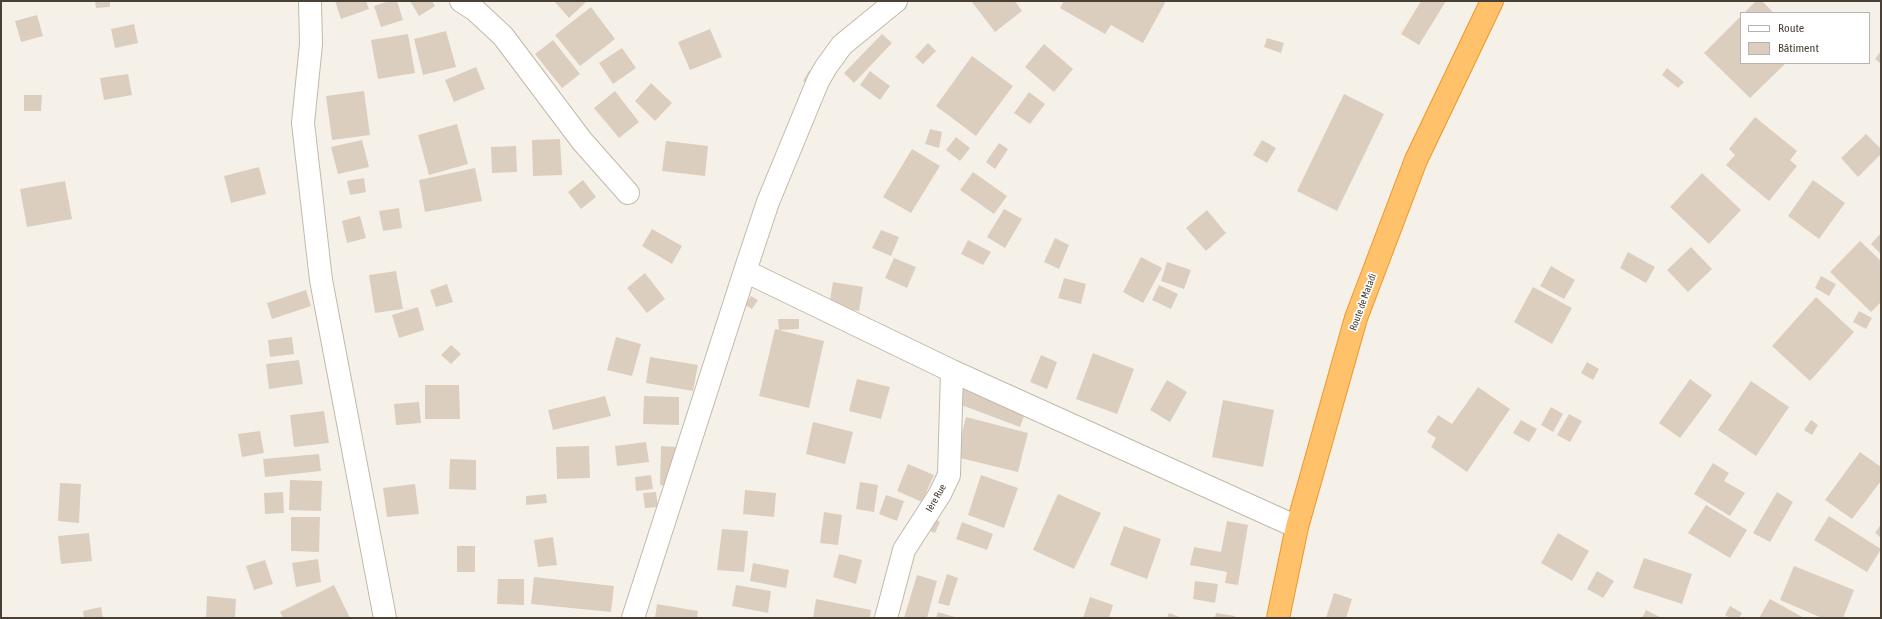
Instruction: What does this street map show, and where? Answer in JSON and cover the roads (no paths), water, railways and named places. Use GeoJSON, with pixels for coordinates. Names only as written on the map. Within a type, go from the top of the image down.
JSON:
{"type":"FeatureCollection","features":[{"type":"Feature","properties":{"kind":"highway","name":"Route de Matadi"},"geometry":{"type":"LineString","coordinates":[[1278,618],[1297,528],[1356,318],[1416,160],[1492,1]]}},
{"type":"Feature","properties":{"kind":"street"},"geometry":{"type":"LineString","coordinates":[[310,1],[311,44],[303,123],[320,280],[385,618]]}},
{"type":"Feature","properties":{"kind":"street"},"geometry":{"type":"LineString","coordinates":[[461,1],[475,10],[503,36],[582,141],[628,193]]}},
{"type":"Feature","properties":{"kind":"street"},"geometry":{"type":"LineString","coordinates":[[633,618],[744,271],[768,202],[826,67],[842,44],[896,1]]}},
{"type":"Feature","properties":{"kind":"street"},"geometry":{"type":"LineString","coordinates":[[744,271],[952,371],[1297,528]]}},
{"type":"Feature","properties":{"kind":"street","name":"Ière Rue"},"geometry":{"type":"LineString","coordinates":[[886,618],[904,550],[940,494],[949,475],[952,371]]}}]}
